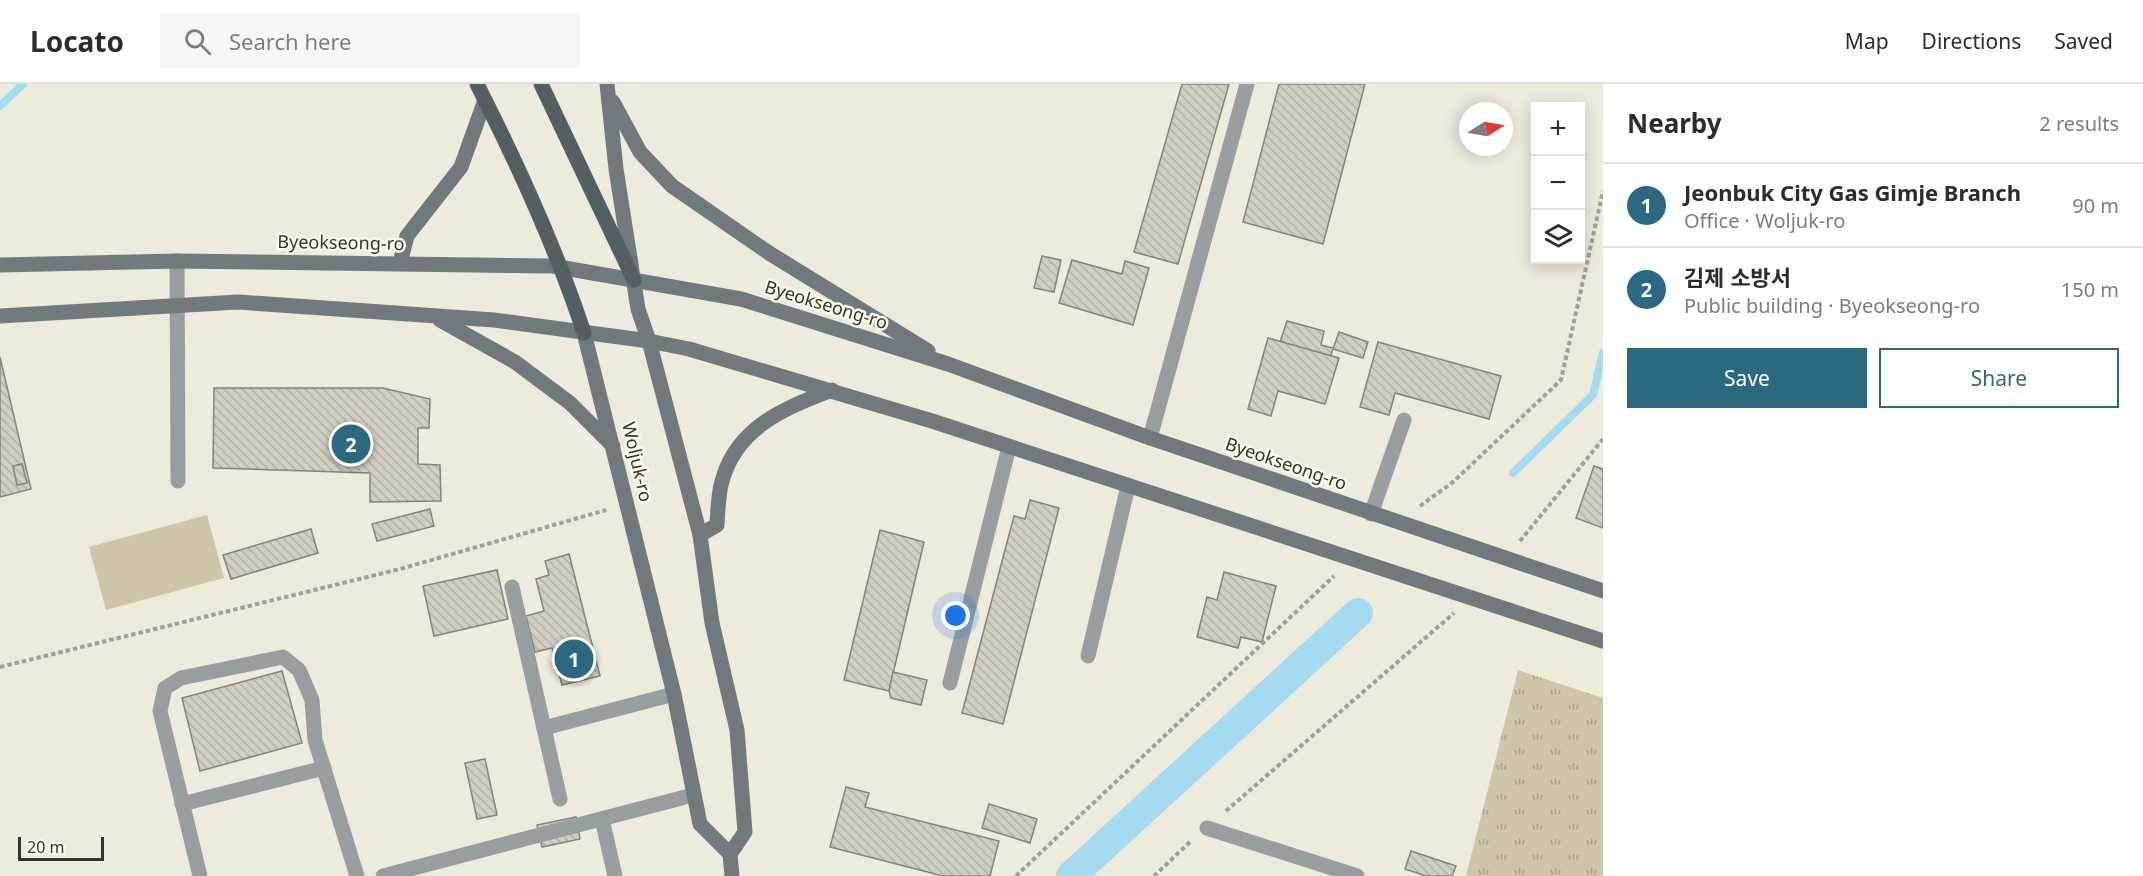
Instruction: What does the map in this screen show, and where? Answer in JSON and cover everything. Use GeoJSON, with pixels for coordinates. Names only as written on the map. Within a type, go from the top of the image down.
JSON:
{"type":"FeatureCollection","features":[{"type":"Feature","properties":{"kind":"main road","name":"Woljuk-ro"},"geometry":{"type":"LineString","coordinates":[[477,84],[516,160],[562,268],[584,333],[674,694],[700,824],[730,854]]}},
{"type":"Feature","properties":{"kind":"main road"},"geometry":{"type":"LineString","coordinates":[[541,84],[634,280]]}},
{"type":"Feature","properties":{"kind":"main road"},"geometry":{"type":"LineString","coordinates":[[608,90],[616,169],[638,309],[649,341],[700,535],[712,623],[737,730],[746,832],[730,854],[732,876]]}},
{"type":"Feature","properties":{"kind":"main road"},"geometry":{"type":"LineString","coordinates":[[608,90],[640,152],[672,186],[769,253],[948,364]]}},
{"type":"Feature","properties":{"kind":"main road"},"geometry":{"type":"LineString","coordinates":[[400,263],[407,236],[461,167],[485,100]]}},
{"type":"Feature","properties":{"kind":"main road","name":"Byeokseong-ro"},"geometry":{"type":"LineString","coordinates":[[0,265],[177,261],[400,263],[562,268],[741,299],[948,364],[1150,438],[1603,591]]}},
{"type":"Feature","properties":{"kind":"main road"},"geometry":{"type":"LineString","coordinates":[[0,316],[238,302],[494,320],[649,341],[689,349],[832,390],[1603,641]]}},
{"type":"Feature","properties":{"kind":"main road"},"geometry":{"type":"LineString","coordinates":[[432,316],[515,362],[570,403],[614,447]]}},
{"type":"Feature","properties":{"kind":"main road"},"geometry":{"type":"LineString","coordinates":[[700,535],[717,525],[722,479],[731,459],[755,429],[785,407],[832,390]]}},
{"type":"Feature","properties":{"kind":"lane"},"geometry":{"type":"LineString","coordinates":[[1150,438],[1247,84]]}},
{"type":"Feature","properties":{"kind":"lane"},"geometry":{"type":"LineString","coordinates":[[177,261],[178,480]]}},
{"type":"Feature","properties":{"kind":"lane"},"geometry":{"type":"LineString","coordinates":[[1371,514],[1404,420]]}},
{"type":"Feature","properties":{"kind":"lane"},"geometry":{"type":"LineString","coordinates":[[950,682],[1009,447]]}},
{"type":"Feature","properties":{"kind":"lane"},"geometry":{"type":"LineString","coordinates":[[1089,656],[1128,486]]}},
{"type":"Feature","properties":{"kind":"lane"},"geometry":{"type":"LineString","coordinates":[[512,587],[560,799]]}},
{"type":"Feature","properties":{"kind":"lane"},"geometry":{"type":"LineString","coordinates":[[200,876],[160,711],[165,688],[182,678],[283,657],[299,670],[312,700],[315,740],[357,876]]}},
{"type":"Feature","properties":{"kind":"lane"},"geometry":{"type":"LineString","coordinates":[[544,728],[674,694]]}},
{"type":"Feature","properties":{"kind":"lane"},"geometry":{"type":"LineString","coordinates":[[182,804],[324,768]]}},
{"type":"Feature","properties":{"kind":"lane"},"geometry":{"type":"LineString","coordinates":[[383,876],[693,795]]}},
{"type":"Feature","properties":{"kind":"lane"},"geometry":{"type":"LineString","coordinates":[[602,819],[615,876]]}},
{"type":"Feature","properties":{"kind":"lane"},"geometry":{"type":"LineString","coordinates":[[1207,828],[1358,876]]}},
{"type":"Feature","properties":{"kind":"path"},"geometry":{"type":"LineString","coordinates":[[1397,523],[1452,483],[1561,380],[1603,191]]}},
{"type":"Feature","properties":{"kind":"path"},"geometry":{"type":"LineString","coordinates":[[1506,557],[1603,439]]}},
{"type":"Feature","properties":{"kind":"path"},"geometry":{"type":"LineString","coordinates":[[0,667],[400,569],[627,504]]}},
{"type":"Feature","properties":{"kind":"path"},"geometry":{"type":"LineString","coordinates":[[1016,876],[1350,560]]}},
{"type":"Feature","properties":{"kind":"path"},"geometry":{"type":"LineString","coordinates":[[1154,876],[1473,597]]}},
{"type":"Feature","properties":{"kind":"green space"},"geometry":{"type":"Polygon","coordinates":[[[207,515],[224,578],[106,610],[89,547],[207,515]]]}},
{"type":"Feature","properties":{"kind":"green space"},"geometry":{"type":"Polygon","coordinates":[[[1518,670],[1603,698],[1603,876],[1466,876],[1518,670]]]}},
{"type":"Feature","properties":{"kind":"building"},"geometry":{"type":"Polygon","coordinates":[[[1182,84],[1229,84],[1178,264],[1134,252],[1182,84]]]}},
{"type":"Feature","properties":{"kind":"building"},"geometry":{"type":"Polygon","coordinates":[[[1279,84],[1365,84],[1323,244],[1243,222],[1279,84]]]}},
{"type":"Feature","properties":{"kind":"building"},"geometry":{"type":"Polygon","coordinates":[[[1042,256],[1061,260],[1054,292],[1034,288],[1042,256]]]}},
{"type":"Feature","properties":{"kind":"building"},"geometry":{"type":"Polygon","coordinates":[[[1072,260],[1122,274],[1125,261],[1149,268],[1133,325],[1059,303],[1072,260]]]}},
{"type":"Feature","properties":{"kind":"building"},"geometry":{"type":"Polygon","coordinates":[[[1287,321],[1324,331],[1321,345],[1333,348],[1331,356],[1280,342],[1287,321]]]}},
{"type":"Feature","properties":{"kind":"building"},"geometry":{"type":"Polygon","coordinates":[[[1339,332],[1368,342],[1363,358],[1333,349],[1339,332]]]}},
{"type":"Feature","properties":{"kind":"building"},"geometry":{"type":"Polygon","coordinates":[[[1268,338],[1339,358],[1325,404],[1278,391],[1271,416],[1248,409],[1268,338]]]}},
{"type":"Feature","properties":{"kind":"building"},"geometry":{"type":"Polygon","coordinates":[[[1378,342],[1501,376],[1489,419],[1395,393],[1389,415],[1360,407],[1378,342]]]}},
{"type":"Feature","properties":{"kind":"building"},"geometry":{"type":"Polygon","coordinates":[[[0,357],[31,489],[0,497],[0,357]]]}},
{"type":"Feature","properties":{"kind":"building"},"geometry":{"type":"Polygon","coordinates":[[[214,388],[383,388],[430,399],[429,428],[418,428],[418,464],[440,465],[441,501],[370,502],[370,473],[213,468],[214,388]]]}},
{"type":"Feature","properties":{"kind":"building"},"geometry":{"type":"Polygon","coordinates":[[[22,464],[27,483],[17,485],[13,466],[22,464]]]}},
{"type":"Feature","properties":{"kind":"building"},"geometry":{"type":"Polygon","coordinates":[[[1594,466],[1603,469],[1603,528],[1576,518],[1594,466]]]}},
{"type":"Feature","properties":{"kind":"building"},"geometry":{"type":"Polygon","coordinates":[[[1030,500],[1059,508],[1003,724],[962,713],[1014,516],[1025,519],[1030,500]]]}},
{"type":"Feature","properties":{"kind":"building"},"geometry":{"type":"Polygon","coordinates":[[[430,509],[434,526],[377,541],[372,524],[430,509]]]}},
{"type":"Feature","properties":{"kind":"building"},"geometry":{"type":"Polygon","coordinates":[[[311,529],[318,553],[231,579],[223,555],[311,529]]]}},
{"type":"Feature","properties":{"kind":"building"},"geometry":{"type":"Polygon","coordinates":[[[880,530],[924,542],[889,691],[844,680],[880,530]]]}},
{"type":"Feature","properties":{"kind":"building"},"geometry":{"type":"Polygon","coordinates":[[[569,554],[600,676],[562,685],[552,648],[535,652],[526,616],[544,611],[536,579],[549,575],[545,561],[569,554]]]}},
{"type":"Feature","properties":{"kind":"building"},"geometry":{"type":"Polygon","coordinates":[[[497,570],[508,619],[434,636],[423,586],[497,570]]]}},
{"type":"Feature","properties":{"kind":"building"},"geometry":{"type":"Polygon","coordinates":[[[1224,572],[1276,586],[1262,642],[1241,637],[1238,648],[1197,637],[1207,597],[1217,600],[1224,572]]]}},
{"type":"Feature","properties":{"kind":"building"},"geometry":{"type":"Polygon","coordinates":[[[282,671],[302,743],[200,771],[182,698],[282,671]]]}},
{"type":"Feature","properties":{"kind":"building"},"geometry":{"type":"Polygon","coordinates":[[[893,672],[927,680],[921,705],[891,698],[889,691],[893,672]]]}},
{"type":"Feature","properties":{"kind":"building"},"geometry":{"type":"Polygon","coordinates":[[[485,759],[497,815],[477,819],[465,763],[485,759]]]}},
{"type":"Feature","properties":{"kind":"building"},"geometry":{"type":"Polygon","coordinates":[[[846,787],[869,793],[865,807],[999,841],[990,876],[943,876],[830,847],[846,787]]]}},
{"type":"Feature","properties":{"kind":"building"},"geometry":{"type":"Polygon","coordinates":[[[989,804],[1037,819],[1030,843],[982,828],[989,804]]]}},
{"type":"Feature","properties":{"kind":"building"},"geometry":{"type":"Polygon","coordinates":[[[576,817],[580,839],[542,847],[537,825],[576,817]]]}},
{"type":"Feature","properties":{"kind":"building"},"geometry":{"type":"Polygon","coordinates":[[[1411,851],[1456,866],[1452,876],[1426,876],[1405,869],[1411,851]]]}},
{"type":"Feature","properties":{"kind":"waterway"},"geometry":{"type":"LineString","coordinates":[[0,106],[23,84]]}},
{"type":"Feature","properties":{"kind":"waterway"},"geometry":{"type":"LineString","coordinates":[[1513,473],[1593,395],[1603,353]]}},
{"type":"Feature","properties":{"kind":"waterway"},"geometry":{"type":"LineString","coordinates":[[1071,876],[1358,613]]}},
{"type":"Feature","properties":{"kind":"place","name":"김제 소방서"},"geometry":{"type":"Point","coordinates":[351,444]}},
{"type":"Feature","properties":{"kind":"place","name":"Jeonbuk City Gas Gimje Branch"},"geometry":{"type":"Point","coordinates":[574,659]}}]}
